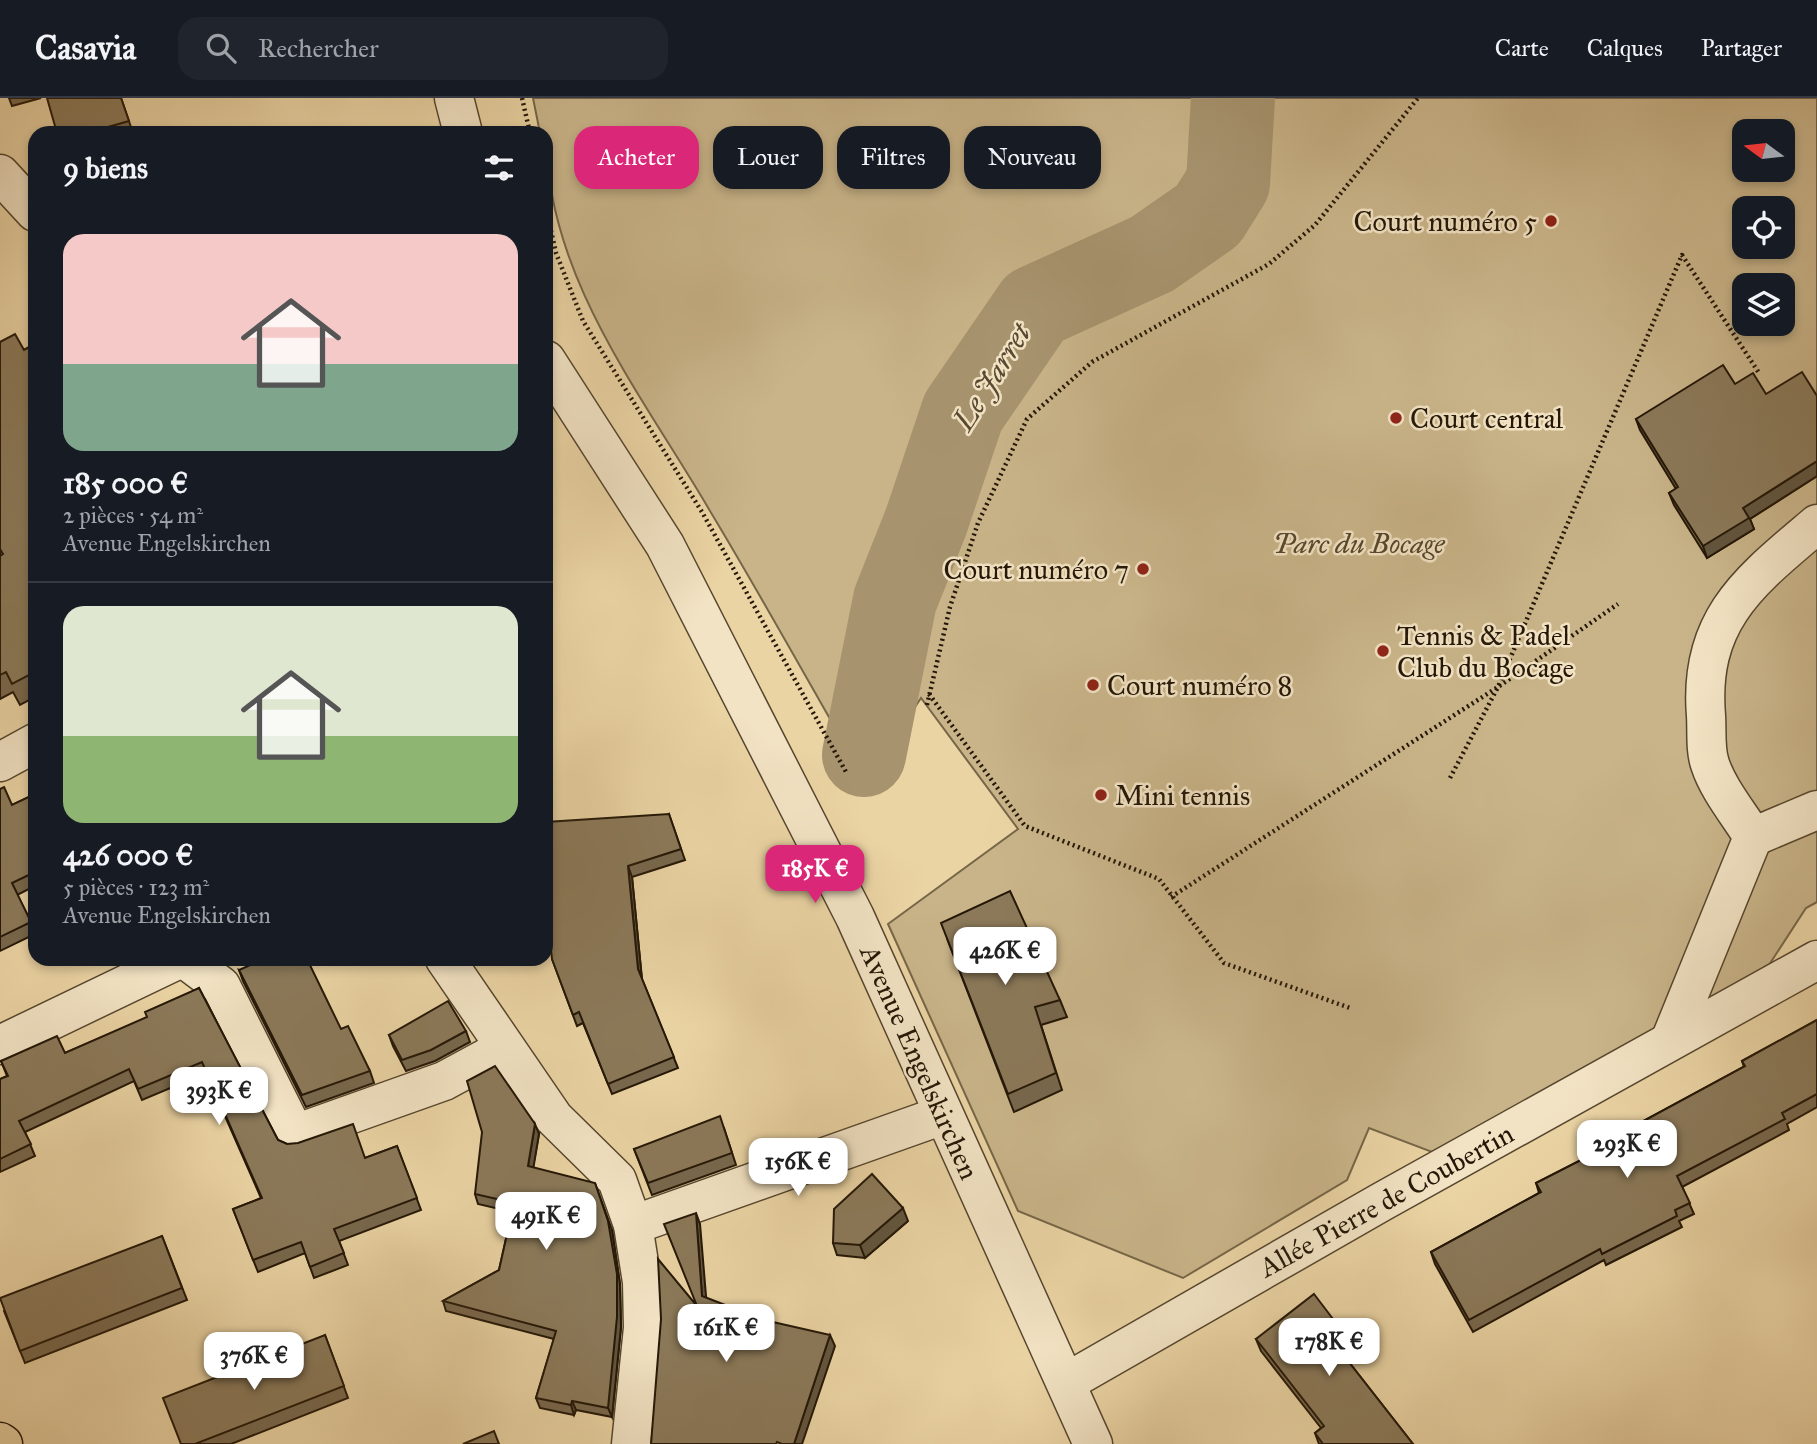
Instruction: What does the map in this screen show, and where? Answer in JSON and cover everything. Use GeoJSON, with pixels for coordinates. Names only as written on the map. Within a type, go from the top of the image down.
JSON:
{"type":"FeatureCollection","features":[{"type":"Feature","properties":{"kind":"street"},"geometry":{"type":"LineString","coordinates":[[454,98],[461,126]]}},
{"type":"Feature","properties":{"kind":"street"},"geometry":{"type":"LineString","coordinates":[[0,174],[28,204]]}},
{"type":"Feature","properties":{"kind":"street","name":"Avenue Engelskirchen"},"geometry":{"type":"LineString","coordinates":[[553,371],[665,545],[855,917],[1093,1444]]}},
{"type":"Feature","properties":{"kind":"street"},"geometry":{"type":"LineString","coordinates":[[1753,837],[1709,763],[1704,699],[1711,646],[1727,610],[1762,571],[1817,524]]}},
{"type":"Feature","properties":{"kind":"street"},"geometry":{"type":"LineString","coordinates":[[0,762],[28,747]]}},
{"type":"Feature","properties":{"kind":"street"},"geometry":{"type":"LineString","coordinates":[[1670,1041],[1753,837],[1817,810]]}},
{"type":"Feature","properties":{"kind":"street","name":"Allée Pierre de Coubertin"},"geometry":{"type":"LineString","coordinates":[[1067,1382],[1670,1041],[1817,961]]}},
{"type":"Feature","properties":{"kind":"street"},"geometry":{"type":"LineString","coordinates":[[0,1045],[164,966]]}},
{"type":"Feature","properties":{"kind":"street"},"geometry":{"type":"LineString","coordinates":[[194,966],[221,986],[295,1134],[444,1081],[505,1048]]}},
{"type":"Feature","properties":{"kind":"street"},"geometry":{"type":"LineString","coordinates":[[450,966],[554,1118],[617,1180],[633,1225],[642,1282],[643,1328],[631,1444]]}},
{"type":"Feature","properties":{"kind":"street"},"geometry":{"type":"LineString","coordinates":[[633,1225],[943,1115]]}},
{"type":"Feature","properties":{"kind":"path"},"geometry":{"type":"LineString","coordinates":[[522,98],[528,126]]}},
{"type":"Feature","properties":{"kind":"path"},"geometry":{"type":"LineString","coordinates":[[927,705],[950,607],[978,523],[1027,419],[1092,362],[1269,264],[1315,225],[1418,98]]}},
{"type":"Feature","properties":{"kind":"path"},"geometry":{"type":"LineString","coordinates":[[553,240],[583,321],[702,512],[846,772]]}},
{"type":"Feature","properties":{"kind":"path"},"geometry":{"type":"LineString","coordinates":[[1450,778],[1498,687],[1682,255],[1759,373]]}},
{"type":"Feature","properties":{"kind":"path"},"geometry":{"type":"LineString","coordinates":[[1171,897],[1498,687],[1618,604]]}},
{"type":"Feature","properties":{"kind":"path"},"geometry":{"type":"LineString","coordinates":[[929,693],[1025,826],[1159,878],[1224,963],[1350,1008]]}},
{"type":"Feature","properties":{"kind":"green space","name":"Tennis & Padel Club du Bocage"},"geometry":{"type":"Polygon","coordinates":[[[533,98],[1817,98],[1817,902],[1806,908],[1767,968],[1432,1152],[1369,1128],[1347,1180],[1183,1278],[1018,1211],[888,924],[1018,829],[921,698],[888,748],[868,760],[855,763],[747,574],[628,377],[580,284],[562,236],[553,198],[553,126],[539,126],[533,98]]]}},
{"type":"Feature","properties":{"kind":"building"},"geometry":{"type":"Polygon","coordinates":[[[47,98],[121,98],[129,121],[112,126],[55,126],[47,98]]]}},
{"type":"Feature","properties":{"kind":"building"},"geometry":{"type":"Polygon","coordinates":[[[15,334],[24,350],[28,348],[28,676],[12,684],[6,672],[0,675],[0,556],[3,554],[0,549],[0,342],[15,334]]]}},
{"type":"Feature","properties":{"kind":"building"},"geometry":{"type":"Polygon","coordinates":[[[1723,365],[1735,384],[1753,373],[1766,394],[1802,372],[1817,396],[1817,461],[1743,508],[1749,518],[1703,546],[1669,493],[1678,487],[1636,419],[1723,365]]]}},
{"type":"Feature","properties":{"kind":"building"},"geometry":{"type":"Polygon","coordinates":[[[4,787],[12,805],[28,797],[28,875],[12,883],[28,916],[28,923],[0,937],[0,789],[4,787]]]}},
{"type":"Feature","properties":{"kind":"building"},"geometry":{"type":"Polygon","coordinates":[[[669,814],[681,849],[628,866],[638,969],[674,1057],[608,1084],[579,1012],[573,1015],[553,962],[553,822],[669,814]]]}},
{"type":"Feature","properties":{"kind":"building"},"geometry":{"type":"Polygon","coordinates":[[[1010,891],[1060,1000],[1035,1007],[1056,1073],[1008,1094],[941,923],[1010,891]]]}},
{"type":"Feature","properties":{"kind":"building"},"geometry":{"type":"Polygon","coordinates":[[[248,966],[310,966],[341,1029],[348,1026],[370,1071],[302,1095],[239,970],[248,966]]]}},
{"type":"Feature","properties":{"kind":"building"},"geometry":{"type":"Polygon","coordinates":[[[199,988],[278,1140],[287,1144],[298,1143],[353,1124],[365,1158],[397,1146],[417,1198],[334,1229],[344,1253],[310,1267],[301,1242],[253,1260],[233,1209],[262,1198],[202,1062],[138,1089],[129,1069],[19,1121],[31,1144],[0,1159],[0,1079],[8,1076],[1,1061],[57,1036],[65,1053],[147,1017],[145,1012],[199,988]]]}},
{"type":"Feature","properties":{"kind":"building"},"geometry":{"type":"Polygon","coordinates":[[[448,1001],[466,1031],[431,1050],[402,1060],[389,1035],[448,1001]]]}},
{"type":"Feature","properties":{"kind":"building"},"geometry":{"type":"Polygon","coordinates":[[[1817,1020],[1817,1094],[1782,1113],[1785,1119],[1677,1176],[1690,1203],[1675,1210],[1677,1216],[1602,1254],[1600,1249],[1469,1320],[1431,1252],[1541,1192],[1536,1183],[1640,1130],[1636,1125],[1745,1066],[1742,1061],[1817,1020]]]}},
{"type":"Feature","properties":{"kind":"building"},"geometry":{"type":"Polygon","coordinates":[[[495,1066],[535,1124],[528,1166],[595,1183],[608,1221],[617,1274],[617,1317],[608,1408],[572,1401],[571,1405],[536,1398],[556,1331],[443,1301],[499,1270],[514,1203],[475,1194],[482,1132],[467,1081],[495,1066]]]}},
{"type":"Feature","properties":{"kind":"building"},"geometry":{"type":"Polygon","coordinates":[[[720,1116],[732,1153],[648,1183],[634,1149],[720,1116]]]}},
{"type":"Feature","properties":{"kind":"building"},"geometry":{"type":"Polygon","coordinates":[[[872,1174],[903,1208],[860,1245],[833,1243],[834,1209],[872,1174]]]}},
{"type":"Feature","properties":{"kind":"building"},"geometry":{"type":"Polygon","coordinates":[[[696,1213],[702,1296],[764,1320],[830,1335],[794,1444],[651,1444],[661,1319],[658,1259],[697,1306],[664,1224],[696,1213]]]}},
{"type":"Feature","properties":{"kind":"building"},"geometry":{"type":"Polygon","coordinates":[[[162,1236],[182,1288],[20,1351],[0,1298],[162,1236]]]}},
{"type":"Feature","properties":{"kind":"building"},"geometry":{"type":"Polygon","coordinates":[[[1314,1294],[1352,1344],[1341,1352],[1413,1444],[1323,1444],[1315,1433],[1324,1426],[1256,1339],[1314,1294]]]}},
{"type":"Feature","properties":{"kind":"building"},"geometry":{"type":"Polygon","coordinates":[[[325,1335],[344,1386],[195,1444],[181,1444],[163,1398],[325,1335]]]}},
{"type":"Feature","properties":{"kind":"building"},"geometry":{"type":"Polygon","coordinates":[[[494,1431],[499,1444],[463,1444],[494,1431]]]}},
{"type":"Feature","properties":{"kind":"waterway","name":"Le Jarret"},"geometry":{"type":"LineString","coordinates":[[864,755],[895,600],[926,522],[963,412],[1035,307],[1152,254],[1208,215],[1228,183],[1233,98]]}},
{"type":"Feature","properties":{"kind":"place","name":"Court numéro 5"},"geometry":{"type":"Point","coordinates":[1551,221]}},
{"type":"Feature","properties":{"kind":"place","name":"Court central"},"geometry":{"type":"Point","coordinates":[1396,418]}},
{"type":"Feature","properties":{"kind":"place","name":"Court numéro 7"},"geometry":{"type":"Point","coordinates":[1143,569]}},
{"type":"Feature","properties":{"kind":"place","name":"Tennis & Padel Club du Bocage"},"geometry":{"type":"Point","coordinates":[1383,651]}},
{"type":"Feature","properties":{"kind":"place","name":"Court numéro 8"},"geometry":{"type":"Point","coordinates":[1093,685]}},
{"type":"Feature","properties":{"kind":"place","name":"Mini tennis"},"geometry":{"type":"Point","coordinates":[1101,795]}},
{"type":"Feature","properties":{"kind":"park label","name":"Parc du Bocage"},"geometry":{"type":"Point","coordinates":[1359,543]}}]}
